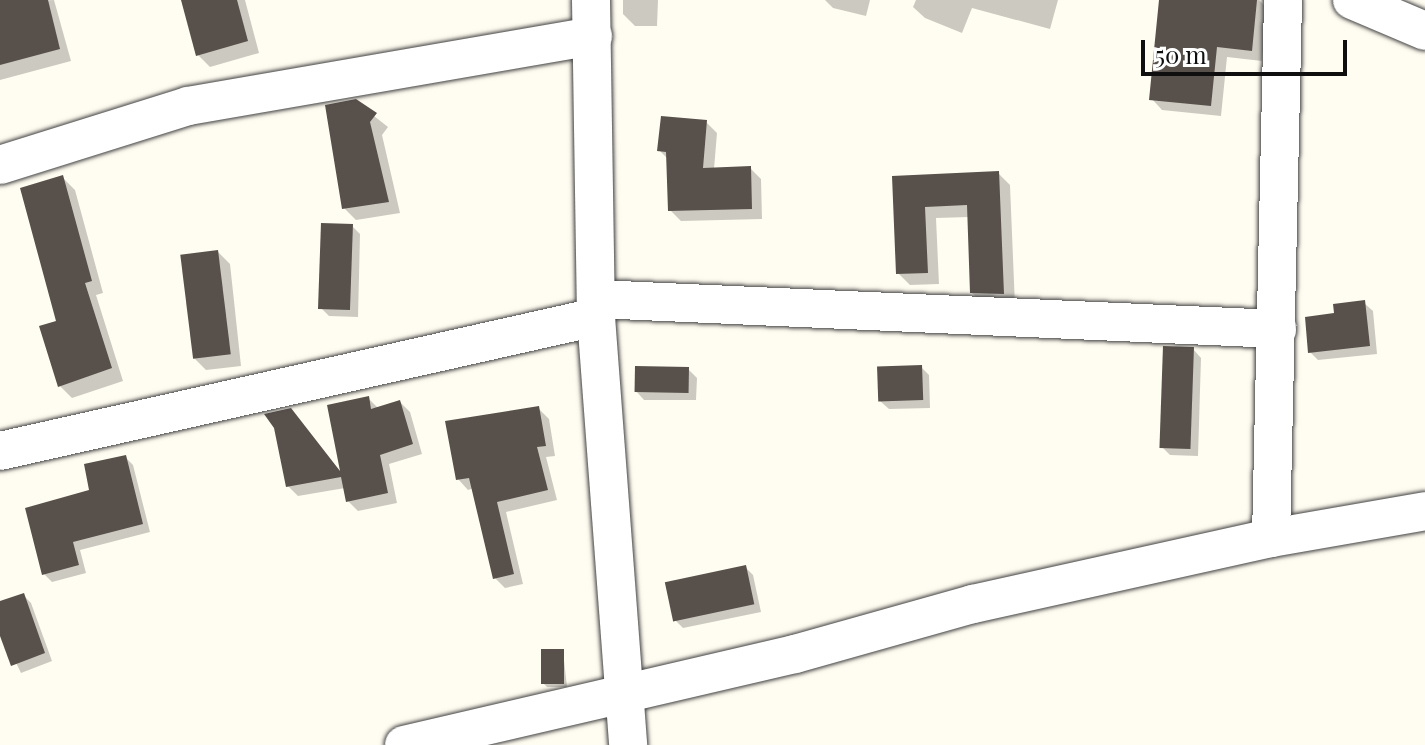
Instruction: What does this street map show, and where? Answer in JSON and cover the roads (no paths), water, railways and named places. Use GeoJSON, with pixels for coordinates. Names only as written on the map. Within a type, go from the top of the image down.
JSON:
{"type":"FeatureCollection","features":[{"type":"Feature","properties":{"kind":"street"},"geometry":{"type":"LineString","coordinates":[[1271,538],[1283,0]]}},
{"type":"Feature","properties":{"kind":"street"},"geometry":{"type":"LineString","coordinates":[[1352,0],[1425,31]]}},
{"type":"Feature","properties":{"kind":"street"},"geometry":{"type":"LineString","coordinates":[[0,165],[188,106],[592,18],[596,308],[627,690],[628,745]]}},
{"type":"Feature","properties":{"kind":"street"},"geometry":{"type":"LineString","coordinates":[[0,451],[596,308],[1277,329]]}},
{"type":"Feature","properties":{"kind":"street"},"geometry":{"type":"LineString","coordinates":[[404,745],[627,690],[795,654],[973,604],[1271,538],[1425,511]]}}]}
